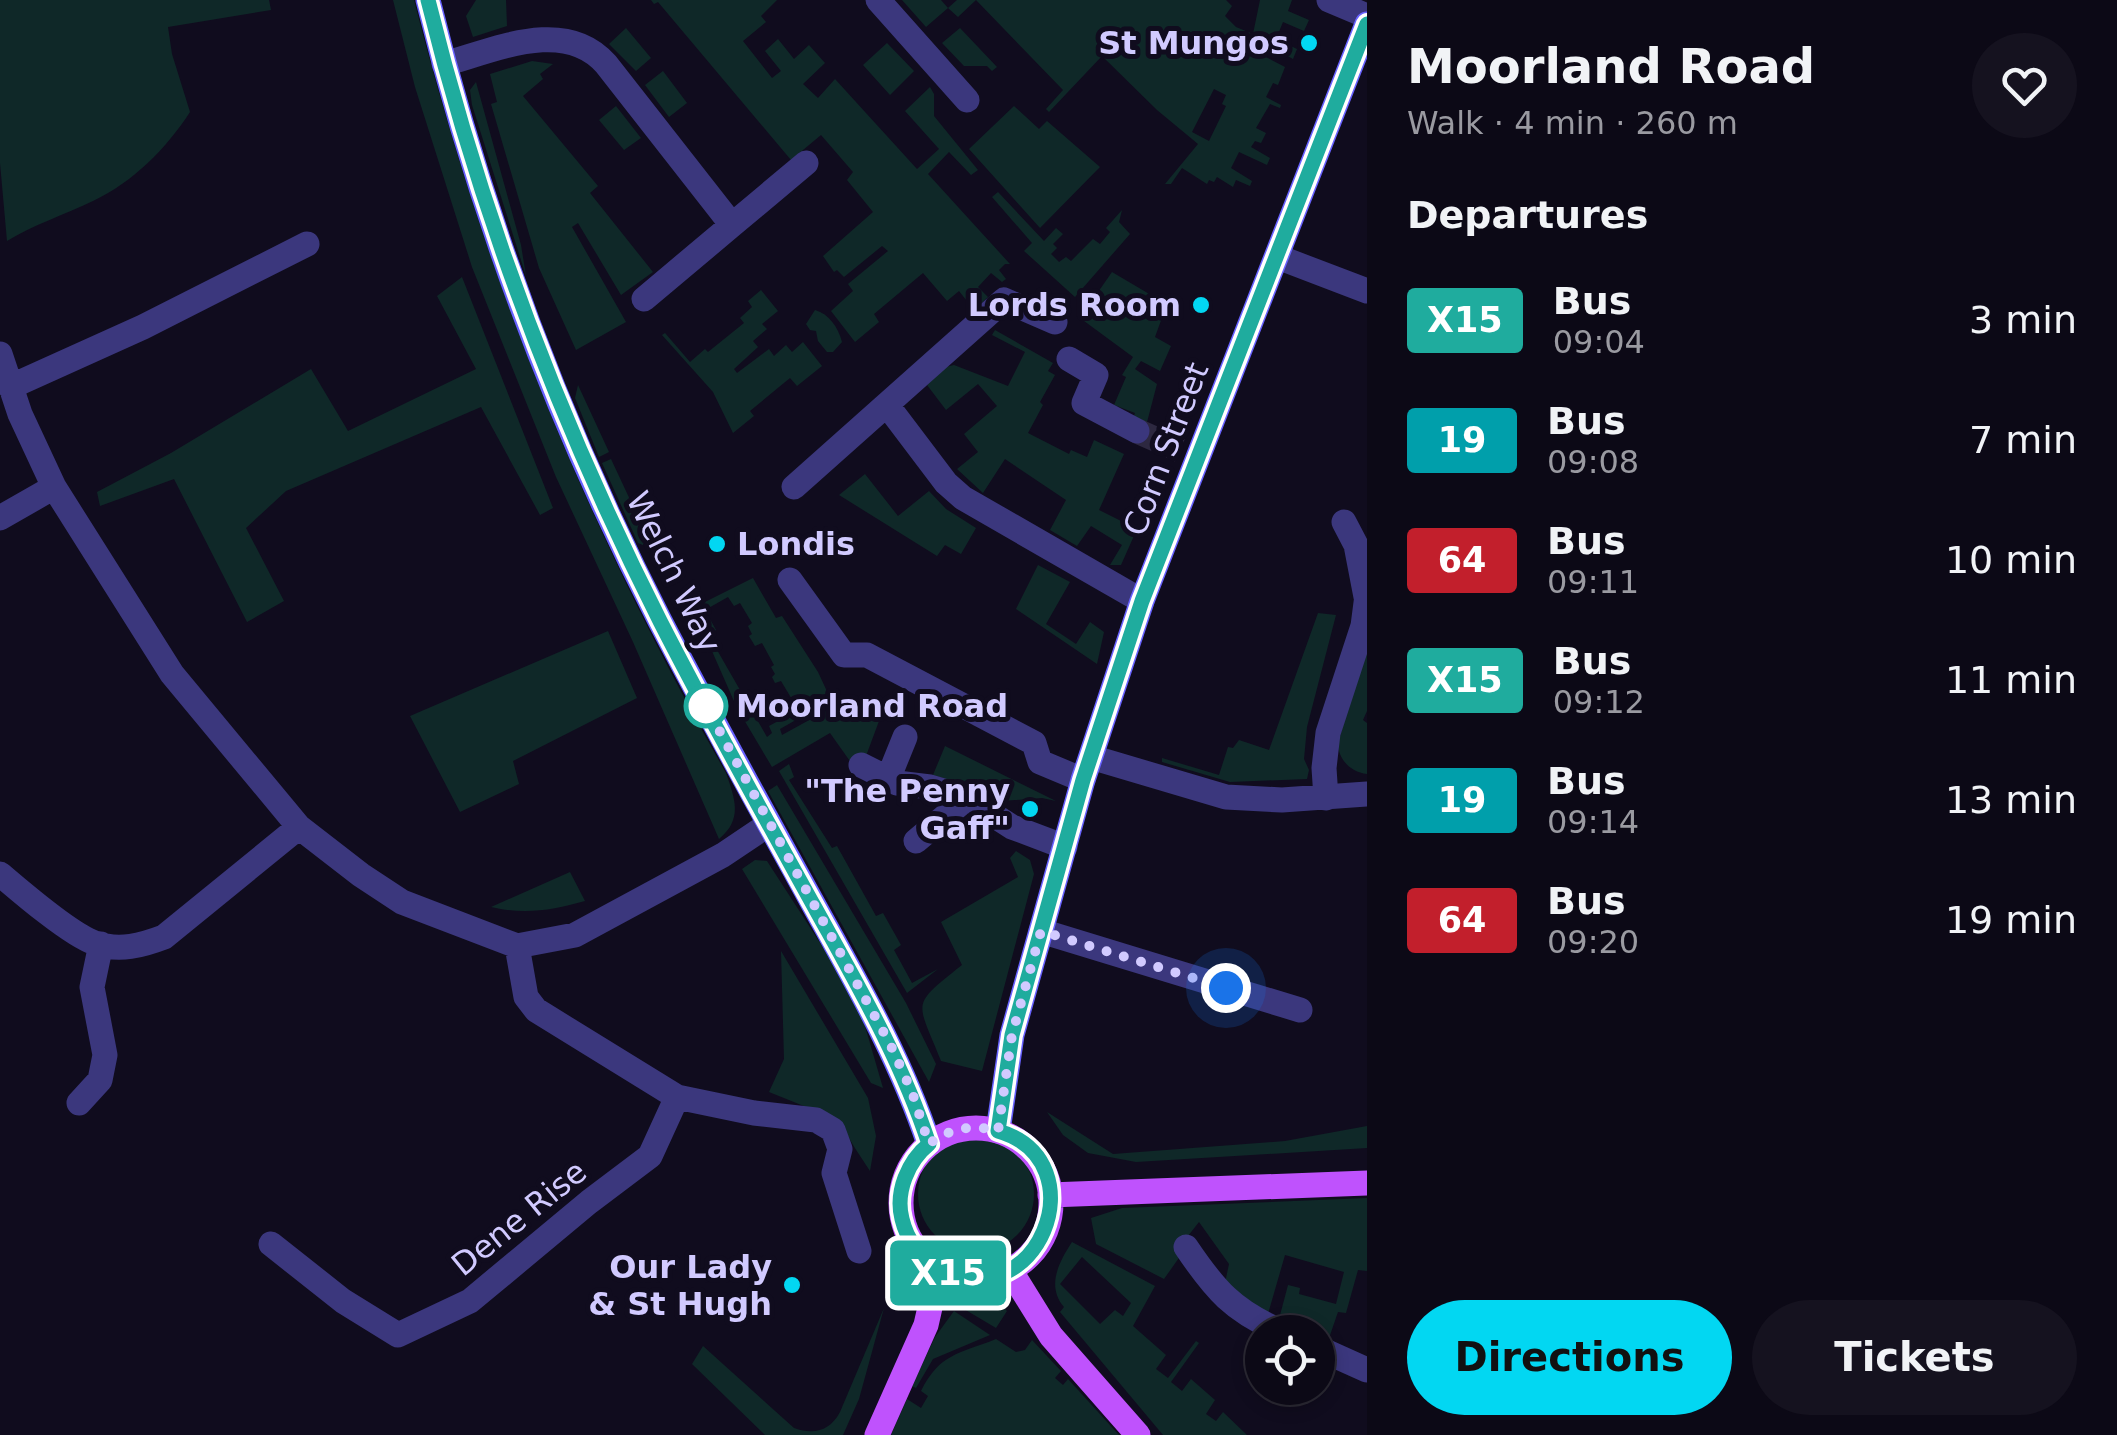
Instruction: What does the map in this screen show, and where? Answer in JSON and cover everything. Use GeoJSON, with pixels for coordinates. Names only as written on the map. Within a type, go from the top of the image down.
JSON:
{"type":"FeatureCollection","features":[{"type":"Feature","properties":{"kind":"main road"},"geometry":{"type":"LineString","coordinates":[[962,1128],[986,1128],[1028,1148],[1042,1167],[1050,1195],[1050,1216],[1042,1240],[1025,1260],[1010,1270],[976,1279],[938,1268],[910,1242],[901,1218],[900,1194],[907,1170],[929,1144],[962,1128]]}},
{"type":"Feature","properties":{"kind":"main road"},"geometry":{"type":"LineString","coordinates":[[1050,1195],[1367,1183]]}},
{"type":"Feature","properties":{"kind":"main road"},"geometry":{"type":"LineString","coordinates":[[877,1435],[926,1324],[938,1268]]}},
{"type":"Feature","properties":{"kind":"main road"},"geometry":{"type":"LineString","coordinates":[[1010,1270],[1051,1336],[1138,1435]]}},
{"type":"Feature","properties":{"kind":"street","name":"Welch Way"},"geometry":{"type":"LineString","coordinates":[[428,0],[501,252],[586,466],[660,620],[891,1046],[929,1144]]}},
{"type":"Feature","properties":{"kind":"street"},"geometry":{"type":"LineString","coordinates":[[878,0],[968,100]]}},
{"type":"Feature","properties":{"kind":"street"},"geometry":{"type":"LineString","coordinates":[[1328,0],[1367,16]]}},
{"type":"Feature","properties":{"kind":"street","name":"Corn Street"},"geometry":{"type":"LineString","coordinates":[[998,1131],[1012,1035],[1041,931],[1087,768],[1188,453],[1278,257],[1367,24]]}},
{"type":"Feature","properties":{"kind":"street"},"geometry":{"type":"LineString","coordinates":[[444,64],[529,41],[572,41],[588,46],[732,225]]}},
{"type":"Feature","properties":{"kind":"street"},"geometry":{"type":"LineString","coordinates":[[644,298],[806,163]]}},
{"type":"Feature","properties":{"kind":"street"},"geometry":{"type":"LineString","coordinates":[[10,387],[143,327],[307,244]]}},
{"type":"Feature","properties":{"kind":"street"},"geometry":{"type":"LineString","coordinates":[[1278,257],[1367,291]]}},
{"type":"Feature","properties":{"kind":"street"},"geometry":{"type":"LineString","coordinates":[[794,487],[1004,300],[1055,322]]}},
{"type":"Feature","properties":{"kind":"street"},"geometry":{"type":"LineString","coordinates":[[0,354],[10,387],[54,487],[172,674],[299,827],[402,902],[517,946],[576,936],[769,824]]}},
{"type":"Feature","properties":{"kind":"street"},"geometry":{"type":"LineString","coordinates":[[1068,359],[1096,375],[1084,403],[1136,431]]}},
{"type":"Feature","properties":{"kind":"street"},"geometry":{"type":"LineString","coordinates":[[886,405],[946,483],[963,498],[1142,601]]}},
{"type":"Feature","properties":{"kind":"street"},"geometry":{"type":"LineString","coordinates":[[0,518],[54,487]]}},
{"type":"Feature","properties":{"kind":"street"},"geometry":{"type":"LineString","coordinates":[[1326,798],[1328,733],[1363,626],[1366,596],[1356,545],[1344,522]]}},
{"type":"Feature","properties":{"kind":"street"},"geometry":{"type":"LineString","coordinates":[[790,580],[844,656],[867,655],[1034,743],[1040,762],[1087,768],[1226,798],[1367,794]]}},
{"type":"Feature","properties":{"kind":"street"},"geometry":{"type":"LineString","coordinates":[[888,779],[906,737]]}},
{"type":"Feature","properties":{"kind":"street"},"geometry":{"type":"LineString","coordinates":[[861,764],[888,779],[967,798],[1012,827],[1065,847]]}},
{"type":"Feature","properties":{"kind":"street"},"geometry":{"type":"LineString","coordinates":[[916,842],[967,798]]}},
{"type":"Feature","properties":{"kind":"street"},"geometry":{"type":"LineString","coordinates":[[0,874],[32,902],[95,944],[140,946],[164,937],[299,827]]}},
{"type":"Feature","properties":{"kind":"street"},"geometry":{"type":"LineString","coordinates":[[1041,931],[1300,1010]]}},
{"type":"Feature","properties":{"kind":"street"},"geometry":{"type":"LineString","coordinates":[[79,1103],[100,1080],[106,1055],[92,988],[101,944]]}},
{"type":"Feature","properties":{"kind":"street"},"geometry":{"type":"LineString","coordinates":[[517,946],[526,997],[536,1010],[676,1097],[816,1120],[833,1130],[840,1149],[834,1174],[860,1250]]}},
{"type":"Feature","properties":{"kind":"street","name":"Dene Rise"},"geometry":{"type":"LineString","coordinates":[[271,1244],[344,1301],[398,1335],[470,1301],[650,1156],[676,1097]]}},
{"type":"Feature","properties":{"kind":"street"},"geometry":{"type":"LineString","coordinates":[[1186,1246],[1222,1296],[1246,1315]]}},
{"type":"Feature","properties":{"kind":"street"},"geometry":{"type":"LineString","coordinates":[[1335,1356],[1367,1370]]}},
{"type":"Feature","properties":{"kind":"green space"},"geometry":{"type":"Polygon","coordinates":[[[0,0],[269,0],[271,10],[168,27],[190,112],[181,126],[148,163],[122,184],[7,241],[0,163],[0,0]]]}},
{"type":"Feature","properties":{"kind":"green space"},"geometry":{"type":"Polygon","coordinates":[[[393,0],[414,0],[472,201],[506,300],[584,493],[628,588],[726,773],[735,808],[731,824],[719,839],[556,477],[472,267],[415,87],[393,0]]]}},
{"type":"Feature","properties":{"kind":"green space"},"geometry":{"type":"Polygon","coordinates":[[[476,0],[506,0],[507,26],[473,37],[466,16],[476,0]]]}},
{"type":"Feature","properties":{"kind":"green space"},"geometry":{"type":"Polygon","coordinates":[[[651,0],[777,0],[761,16],[766,22],[743,41],[772,78],[781,71],[765,51],[778,39],[794,59],[809,45],[825,63],[803,84],[818,98],[835,79],[917,169],[939,149],[905,111],[930,87],[934,94],[934,116],[978,170],[971,175],[949,152],[928,174],[1010,264],[999,270],[1006,279],[1002,282],[991,273],[978,287],[988,297],[974,310],[959,291],[947,301],[923,273],[874,314],[879,322],[855,342],[831,311],[853,291],[848,284],[888,251],[882,246],[844,277],[837,270],[834,272],[823,256],[873,212],[847,180],[853,172],[821,135],[791,160],[658,2],[654,4],[651,0]]]}},
{"type":"Feature","properties":{"kind":"green space"},"geometry":{"type":"Polygon","coordinates":[[[902,0],[941,0],[948,8],[926,27],[902,0]]]}},
{"type":"Feature","properties":{"kind":"green space"},"geometry":{"type":"Polygon","coordinates":[[[957,0],[976,0],[958,17],[948,8],[957,0]]]}},
{"type":"Feature","properties":{"kind":"green space"},"geometry":{"type":"Polygon","coordinates":[[[976,0],[1226,0],[1232,6],[1225,16],[1236,27],[1253,34],[1260,0],[1292,0],[1288,11],[1309,20],[1304,31],[1283,22],[1276,39],[1297,49],[1293,59],[1269,46],[1264,56],[1285,67],[1278,85],[1273,83],[1266,97],[1281,105],[1280,108],[1270,104],[1256,128],[1266,133],[1261,143],[1255,141],[1251,147],[1270,158],[1267,165],[1239,152],[1231,168],[1252,181],[1250,186],[1236,180],[1233,187],[1217,177],[1207,184],[1182,168],[1171,184],[1165,184],[1198,144],[1102,56],[1049,112],[1046,109],[1063,90],[976,0]],[[1214,89],[1192,132],[1209,141],[1226,106],[1222,104],[1226,95],[1214,89]]]}},
{"type":"Feature","properties":{"kind":"green space"},"geometry":{"type":"Polygon","coordinates":[[[626,28],[651,58],[636,71],[609,44],[626,28]]]}},
{"type":"Feature","properties":{"kind":"green space"},"geometry":{"type":"Polygon","coordinates":[[[960,28],[997,67],[992,71],[987,66],[964,66],[942,43],[960,28]]]}},
{"type":"Feature","properties":{"kind":"green space"},"geometry":{"type":"Polygon","coordinates":[[[887,43],[914,71],[890,95],[863,65],[887,43]]]}},
{"type":"Feature","properties":{"kind":"green space"},"geometry":{"type":"Polygon","coordinates":[[[532,61],[553,64],[523,96],[598,186],[590,193],[653,272],[621,295],[578,223],[572,227],[626,322],[576,350],[539,268],[491,104],[497,102],[490,74],[532,61]]]}},
{"type":"Feature","properties":{"kind":"green space"},"geometry":{"type":"Polygon","coordinates":[[[663,71],[687,103],[669,117],[645,85],[663,71]]]}},
{"type":"Feature","properties":{"kind":"green space"},"geometry":{"type":"Polygon","coordinates":[[[476,82],[526,276],[472,105],[470,90],[476,82]]]}},
{"type":"Feature","properties":{"kind":"green space"},"geometry":{"type":"Polygon","coordinates":[[[616,106],[641,138],[624,150],[599,120],[616,106]]]}},
{"type":"Feature","properties":{"kind":"green space"},"geometry":{"type":"Polygon","coordinates":[[[1014,106],[1039,129],[1047,121],[1100,167],[1040,228],[969,149],[1014,106]]]}},
{"type":"Feature","properties":{"kind":"green space"},"geometry":{"type":"Polygon","coordinates":[[[998,192],[1044,241],[1056,228],[1063,234],[1053,244],[1057,248],[1051,254],[1059,262],[1066,257],[1071,261],[1093,239],[1100,244],[1110,232],[1106,228],[1122,210],[1119,222],[1130,234],[1075,297],[1024,251],[1032,243],[992,197],[998,192]]]}},
{"type":"Feature","properties":{"kind":"green space"},"geometry":{"type":"Polygon","coordinates":[[[1112,272],[1173,308],[1169,316],[1163,315],[1155,337],[1171,346],[1160,371],[1141,361],[1135,369],[1157,384],[1146,426],[1132,422],[1135,413],[1114,405],[1126,377],[1122,375],[1133,357],[1080,318],[1112,272]]]}},
{"type":"Feature","properties":{"kind":"green space"},"geometry":{"type":"Polygon","coordinates":[[[462,277],[553,508],[540,515],[481,407],[286,491],[246,528],[284,601],[247,622],[174,479],[100,506],[97,492],[171,453],[311,369],[348,431],[476,369],[437,296],[462,277]]]}},
{"type":"Feature","properties":{"kind":"green space"},"geometry":{"type":"Polygon","coordinates":[[[761,290],[778,311],[762,324],[767,329],[753,341],[758,347],[734,369],[737,373],[769,349],[774,356],[786,345],[792,352],[803,342],[822,366],[797,386],[790,378],[750,411],[754,416],[733,433],[713,392],[662,335],[665,333],[690,362],[744,323],[740,318],[752,307],[748,301],[761,290]]]}},
{"type":"Feature","properties":{"kind":"green space"},"geometry":{"type":"Polygon","coordinates":[[[815,310],[829,318],[838,331],[842,342],[833,352],[827,352],[816,331],[806,324],[815,310]]]}},
{"type":"Feature","properties":{"kind":"green space"},"geometry":{"type":"Polygon","coordinates":[[[995,330],[1053,363],[1048,371],[1055,375],[1028,433],[1069,454],[1071,450],[1087,457],[1094,440],[1124,454],[1099,510],[1137,529],[1121,565],[1110,565],[1122,545],[1091,526],[1077,546],[1050,530],[1066,500],[1005,459],[983,493],[957,469],[978,452],[964,434],[997,406],[978,384],[946,410],[927,385],[946,367],[954,365],[1008,386],[1025,352],[992,335],[995,330]]]}},
{"type":"Feature","properties":{"kind":"green space"},"geometry":{"type":"Polygon","coordinates":[[[578,385],[609,452],[599,457],[575,398],[578,385]]]}},
{"type":"Feature","properties":{"kind":"green space"},"geometry":{"type":"Polygon","coordinates":[[[611,459],[647,536],[643,545],[638,543],[602,463],[611,459]]]}},
{"type":"Feature","properties":{"kind":"green space"},"geometry":{"type":"Polygon","coordinates":[[[865,474],[898,516],[929,491],[946,509],[976,528],[961,554],[945,545],[937,556],[839,495],[865,474]]]}},
{"type":"Feature","properties":{"kind":"green space"},"geometry":{"type":"Polygon","coordinates":[[[1038,565],[1070,582],[1046,624],[1076,644],[1090,622],[1104,632],[1097,664],[1016,609],[1038,565]]]}},
{"type":"Feature","properties":{"kind":"green space"},"geometry":{"type":"Polygon","coordinates":[[[753,578],[776,618],[782,616],[818,672],[831,700],[780,729],[782,735],[851,697],[882,713],[866,756],[859,753],[852,764],[830,733],[772,767],[737,708],[693,608],[753,578]],[[728,597],[705,610],[716,630],[709,636],[767,737],[772,733],[769,726],[791,714],[786,705],[793,701],[781,681],[775,683],[771,667],[774,665],[762,643],[755,646],[749,636],[752,634],[748,626],[752,623],[740,603],[734,606],[728,597]]]}},
{"type":"Feature","properties":{"kind":"green space"},"geometry":{"type":"Polygon","coordinates":[[[1318,613],[1336,615],[1307,727],[1307,779],[1230,782],[1162,762],[1162,758],[1219,775],[1228,747],[1233,748],[1239,740],[1269,750],[1318,613]]]}},
{"type":"Feature","properties":{"kind":"green space"},"geometry":{"type":"Polygon","coordinates":[[[608,631],[637,698],[513,761],[519,784],[460,812],[410,716],[608,631]]]}},
{"type":"Feature","properties":{"kind":"green space"},"geometry":{"type":"Polygon","coordinates":[[[1367,644],[1367,711],[1363,720],[1367,723],[1367,774],[1346,764],[1338,743],[1367,644]]]}},
{"type":"Feature","properties":{"kind":"green space"},"geometry":{"type":"Polygon","coordinates":[[[945,746],[1056,801],[1002,801],[998,807],[960,783],[933,775],[945,746]]]}},
{"type":"Feature","properties":{"kind":"green space"},"geometry":{"type":"Polygon","coordinates":[[[789,764],[794,777],[789,780],[832,848],[837,846],[876,916],[883,913],[901,945],[894,950],[912,983],[938,969],[907,993],[779,771],[789,764]]]}},
{"type":"Feature","properties":{"kind":"green space"},"geometry":{"type":"Polygon","coordinates":[[[777,785],[906,1003],[936,1064],[929,1082],[768,791],[777,785]]]}},
{"type":"Feature","properties":{"kind":"green space"},"geometry":{"type":"Polygon","coordinates":[[[1016,851],[1030,860],[1034,874],[982,1071],[941,1061],[923,1006],[933,989],[962,965],[941,922],[1018,877],[1010,858],[1016,851]]]}},
{"type":"Feature","properties":{"kind":"green space"},"geometry":{"type":"Polygon","coordinates":[[[755,860],[767,861],[848,986],[865,1026],[883,1088],[871,1083],[742,869],[755,860]]]}},
{"type":"Feature","properties":{"kind":"green space"},"geometry":{"type":"Polygon","coordinates":[[[570,872],[585,901],[539,910],[491,907],[570,872]]]}},
{"type":"Feature","properties":{"kind":"green space"},"geometry":{"type":"Polygon","coordinates":[[[781,951],[868,1098],[876,1136],[870,1171],[841,1121],[769,1092],[784,1059],[781,951]]]}},
{"type":"Feature","properties":{"kind":"green space"},"geometry":{"type":"Polygon","coordinates":[[[1047,1112],[1113,1154],[1285,1141],[1367,1126],[1367,1148],[1136,1162],[1088,1153],[1063,1135],[1047,1112]]]}},
{"type":"Feature","properties":{"kind":"green space"},"geometry":{"type":"Polygon","coordinates":[[[976,1136],[998,1140],[1017,1153],[1030,1172],[1034,1194],[1030,1216],[1017,1235],[998,1248],[976,1252],[954,1248],[935,1235],[922,1216],[918,1194],[922,1172],[935,1153],[954,1140],[976,1136]]]}},
{"type":"Feature","properties":{"kind":"green space"},"geometry":{"type":"Polygon","coordinates":[[[1367,1198],[1367,1271],[1358,1270],[1346,1313],[1338,1312],[1335,1321],[1335,1315],[1280,1315],[1288,1285],[1300,1288],[1299,1294],[1336,1304],[1344,1272],[1285,1255],[1268,1314],[1225,1283],[1229,1264],[1199,1222],[1177,1250],[1181,1255],[1164,1279],[1096,1244],[1091,1218],[1122,1208],[1367,1198]]]}},
{"type":"Feature","properties":{"kind":"green space"},"geometry":{"type":"Polygon","coordinates":[[[1072,1242],[1155,1286],[1133,1326],[1166,1355],[1156,1369],[1168,1378],[1196,1341],[1199,1343],[1171,1382],[1182,1391],[1191,1379],[1215,1400],[1206,1414],[1216,1421],[1223,1412],[1247,1435],[1163,1435],[1060,1312],[1064,1307],[1055,1282],[1072,1242]],[[1082,1257],[1060,1284],[1100,1324],[1115,1310],[1123,1316],[1131,1303],[1082,1257]]]}},
{"type":"Feature","properties":{"kind":"green space"},"geometry":{"type":"Polygon","coordinates":[[[981,1295],[1007,1311],[996,1328],[959,1306],[968,1298],[981,1295]]]}},
{"type":"Feature","properties":{"kind":"green space"},"geometry":{"type":"Polygon","coordinates":[[[884,1308],[859,1399],[843,1435],[765,1435],[692,1364],[703,1346],[794,1428],[821,1430],[840,1412],[884,1308]]]}},
{"type":"Feature","properties":{"kind":"green space"},"geometry":{"type":"Polygon","coordinates":[[[954,1311],[990,1335],[933,1359],[916,1388],[912,1386],[935,1337],[954,1311]]]}},
{"type":"Feature","properties":{"kind":"green space"},"geometry":{"type":"Polygon","coordinates":[[[996,1339],[1016,1352],[1025,1350],[1032,1340],[1061,1371],[1055,1378],[1063,1385],[1068,1379],[1119,1435],[891,1435],[907,1399],[921,1408],[928,1396],[921,1391],[943,1362],[996,1339]]]}},
{"type":"Feature","properties":{"kind":"tunnel"},"geometry":{"type":"LineString","coordinates":[[1137,431],[1180,450]]}},
{"type":"Feature","properties":{"kind":"bus line","name":"X15"},"geometry":{"type":"LineString","coordinates":[[428,0],[501,252],[594,482],[660,620],[752,796],[891,1046],[912,1092],[929,1144],[907,1170],[900,1194],[901,1218],[910,1242],[928,1262],[951,1274],[976,1279],[1002,1274],[1025,1260],[1042,1240],[1050,1216],[1050,1189],[1042,1167],[1028,1148],[998,1131],[1012,1035],[1083,780],[1142,601],[1367,24]]}},
{"type":"Feature","properties":{"kind":"place","name":"St Mungos"},"geometry":{"type":"Point","coordinates":[1309,43]}},
{"type":"Feature","properties":{"kind":"place","name":"Lords Room"},"geometry":{"type":"Point","coordinates":[1201,305]}},
{"type":"Feature","properties":{"kind":"place","name":"Londis"},"geometry":{"type":"Point","coordinates":[717,544]}},
{"type":"Feature","properties":{"kind":"place","name":"Moorland Road"},"geometry":{"type":"Point","coordinates":[706,706]}},
{"type":"Feature","properties":{"kind":"place","name":"\"The Penny Gaff\""},"geometry":{"type":"Point","coordinates":[1030,809]}},
{"type":"Feature","properties":{"kind":"place","name":"Our Lady & St Hugh"},"geometry":{"type":"Point","coordinates":[792,1285]}},
{"type":"Feature","properties":{"kind":"route"},"geometry":{"type":"LineString","coordinates":[[706,706],[700,695],[891,1046],[929,1144],[962,1128],[998,1131],[1012,1035],[1041,931],[1226,988]]}}]}
